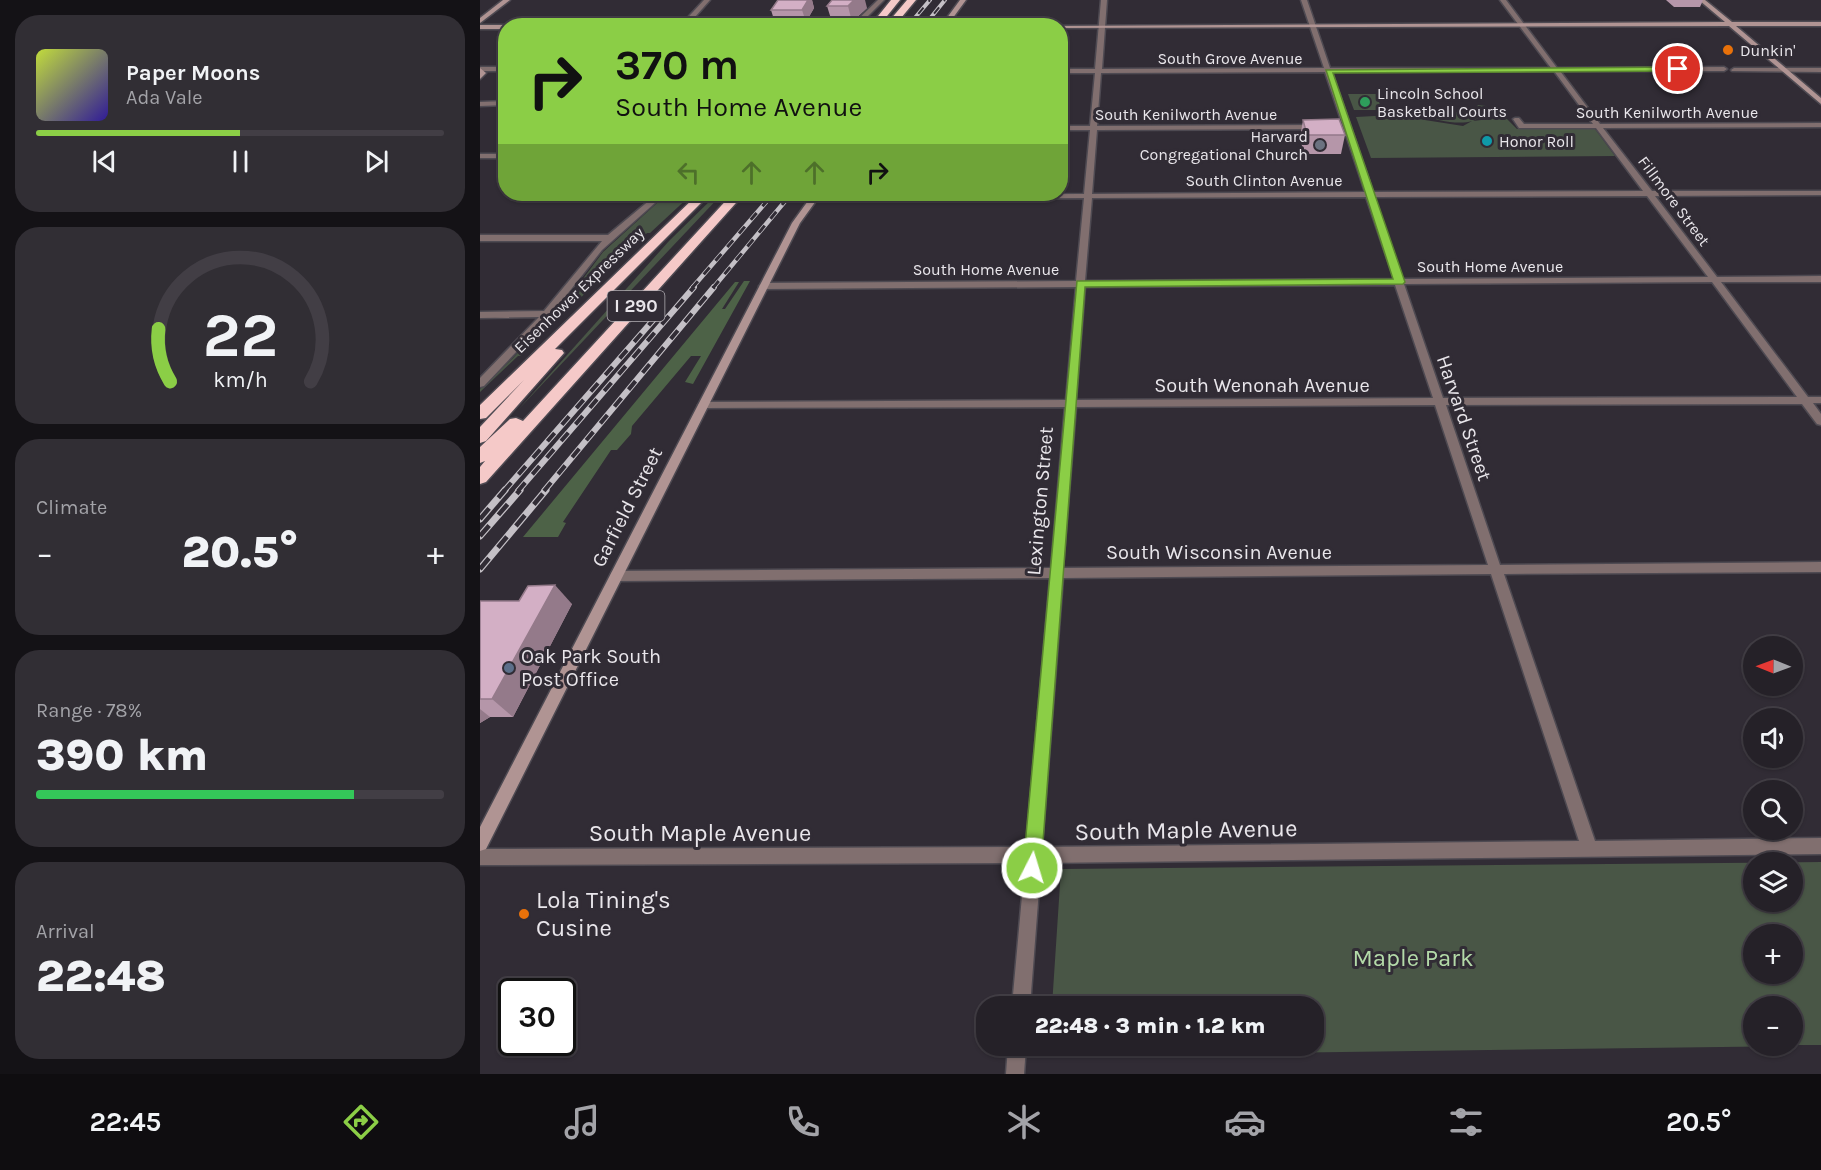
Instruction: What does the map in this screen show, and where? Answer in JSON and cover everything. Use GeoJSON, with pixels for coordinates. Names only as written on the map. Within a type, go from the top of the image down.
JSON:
{"type":"FeatureCollection","features":[{"type":"Feature","properties":{"kind":"highway"},"geometry":{"type":"LineString","coordinates":[[881,18],[896,0]]}},
{"type":"Feature","properties":{"kind":"highway"},"geometry":{"type":"LineString","coordinates":[[897,18],[912,0]]}},
{"type":"Feature","properties":{"kind":"highway","name":"Eisenhower Expressway"},"geometry":{"type":"LineString","coordinates":[[480,414],[698,201]]}},
{"type":"Feature","properties":{"kind":"highway","name":"I 290"},"geometry":{"type":"LineString","coordinates":[[480,478],[732,201]]}},
{"type":"Feature","properties":{"kind":"highway"},"geometry":{"type":"LineString","coordinates":[[480,437],[578,331],[608,288]]}},
{"type":"Feature","properties":{"kind":"highway"},"geometry":{"type":"LineString","coordinates":[[480,457],[514,424],[562,388]]}},
{"type":"Feature","properties":{"kind":"street"},"geometry":{"type":"LineString","coordinates":[[480,21],[507,0]]}},
{"type":"Feature","properties":{"kind":"street"},"geometry":{"type":"LineString","coordinates":[[690,18],[707,0]]}},
{"type":"Feature","properties":{"kind":"street"},"geometry":{"type":"LineString","coordinates":[[865,18],[881,0]]}},
{"type":"Feature","properties":{"kind":"street"},"geometry":{"type":"LineString","coordinates":[[950,18],[963,0]]}},
{"type":"Feature","properties":{"kind":"street","name":"Lexington Street"},"geometry":{"type":"LineString","coordinates":[[1021,996],[1104,0]]}},
{"type":"Feature","properties":{"kind":"street","name":"Harvard Street"},"geometry":{"type":"LineString","coordinates":[[1304,0],[1328,71],[1342,127],[1370,195],[1400,282],[1590,849]]}},
{"type":"Feature","properties":{"kind":"street","name":"Fillmore Street"},"geometry":{"type":"LineString","coordinates":[[1503,0],[1821,421]]}},
{"type":"Feature","properties":{"kind":"street"},"geometry":{"type":"LineString","coordinates":[[1702,0],[1821,102]]}},
{"type":"Feature","properties":{"kind":"street"},"geometry":{"type":"LineString","coordinates":[[1068,26],[1821,24]]}},
{"type":"Feature","properties":{"kind":"street"},"geometry":{"type":"LineString","coordinates":[[480,27],[498,27]]}},
{"type":"Feature","properties":{"kind":"street","name":"South Grove Avenue"},"geometry":{"type":"LineString","coordinates":[[1068,71],[1724,69]]}},
{"type":"Feature","properties":{"kind":"street"},"geometry":{"type":"LineString","coordinates":[[481,72],[498,70]]}},
{"type":"Feature","properties":{"kind":"street"},"geometry":{"type":"LineString","coordinates":[[1734,70],[1821,70]]}},
{"type":"Feature","properties":{"kind":"street"},"geometry":{"type":"LineString","coordinates":[[480,104],[498,104]]}},
{"type":"Feature","properties":{"kind":"street","name":"South Kenilworth Avenue"},"geometry":{"type":"LineString","coordinates":[[1517,119],[1522,126],[1821,125]]}},
{"type":"Feature","properties":{"kind":"street","name":"South Kenilworth Avenue"},"geometry":{"type":"LineString","coordinates":[[1068,128],[1324,127]]}},
{"type":"Feature","properties":{"kind":"street"},"geometry":{"type":"LineString","coordinates":[[480,156],[498,156]]}},
{"type":"Feature","properties":{"kind":"street","name":"South Clinton Avenue"},"geometry":{"type":"LineString","coordinates":[[1068,196],[1821,193]]}},
{"type":"Feature","properties":{"kind":"street"},"geometry":{"type":"LineString","coordinates":[[480,384],[547,314],[609,238],[653,201]]}},
{"type":"Feature","properties":{"kind":"street","name":"Garfield Street"},"geometry":{"type":"LineString","coordinates":[[480,843],[796,223],[812,201]]}},
{"type":"Feature","properties":{"kind":"street"},"geometry":{"type":"LineString","coordinates":[[480,238],[609,238]]}},
{"type":"Feature","properties":{"kind":"street","name":"South Home Avenue"},"geometry":{"type":"LineString","coordinates":[[764,286],[1821,279]]}},
{"type":"Feature","properties":{"kind":"street"},"geometry":{"type":"LineString","coordinates":[[480,315],[547,314]]}},
{"type":"Feature","properties":{"kind":"street","name":"South Wenonah Avenue"},"geometry":{"type":"LineString","coordinates":[[703,405],[1821,400]]}},
{"type":"Feature","properties":{"kind":"street","name":"South Wisconsin Avenue"},"geometry":{"type":"LineString","coordinates":[[616,576],[1821,567]]}},
{"type":"Feature","properties":{"kind":"street","name":"South Maple Avenue"},"geometry":{"type":"LineString","coordinates":[[480,857],[1033,855],[1821,846]]}},
{"type":"Feature","properties":{"kind":"street"},"geometry":{"type":"LineString","coordinates":[[1015,1074],[1016,1056]]}},
{"type":"Feature","properties":{"kind":"green space","name":"Lincoln School Basketball Courts"},"geometry":{"type":"Polygon","coordinates":[[[1348,94],[1376,94],[1382,110],[1354,110],[1348,94]]]}},
{"type":"Feature","properties":{"kind":"green space"},"geometry":{"type":"Polygon","coordinates":[[[1478,105],[1486,106],[1490,112],[1473,121],[1505,117],[1517,129],[1595,129],[1615,156],[1371,158],[1356,117],[1393,115],[1463,126],[1472,121],[1447,122],[1424,114],[1474,111],[1478,105]]]}},
{"type":"Feature","properties":{"kind":"green space"},"geometry":{"type":"Polygon","coordinates":[[[659,201],[684,201],[650,233],[647,233],[521,356],[518,356],[480,392],[480,389],[561,308],[603,252],[659,201]]]}},
{"type":"Feature","properties":{"kind":"green space"},"geometry":{"type":"Polygon","coordinates":[[[710,201],[715,201],[517,411],[669,241],[710,201]]]}},
{"type":"Feature","properties":{"kind":"green space"},"geometry":{"type":"Polygon","coordinates":[[[744,281],[750,281],[693,384],[685,382],[701,356],[691,356],[632,426],[631,434],[617,450],[611,450],[563,522],[566,523],[558,537],[523,537],[735,282],[739,282],[722,309],[725,309],[744,281]]]}},
{"type":"Feature","properties":{"kind":"green space","name":"Maple Park"},"geometry":{"type":"Polygon","coordinates":[[[1803,862],[1821,862],[1821,1045],[1803,1045],[1803,996],[1743,996],[1743,1047],[1324,1052],[1324,996],[1053,996],[1061,869],[1743,863],[1743,912],[1803,912],[1803,862]]]}},
{"type":"Feature","properties":{"kind":"building"},"geometry":{"type":"Polygon","coordinates":[[[778,0],[808,0],[802,10],[771,10],[778,0]]]}},
{"type":"Feature","properties":{"kind":"building"},"geometry":{"type":"Polygon","coordinates":[[[832,0],[854,0],[848,6],[827,6],[832,0]]]}},
{"type":"Feature","properties":{"kind":"building"},"geometry":{"type":"Polygon","coordinates":[[[1339,119],[1345,135],[1307,135],[1303,120],[1339,119]]]}},
{"type":"Feature","properties":{"kind":"building"},"geometry":{"type":"Polygon","coordinates":[[[555,585],[492,699],[480,699],[480,601],[519,601],[528,586],[555,585]]]}},
{"type":"Feature","properties":{"kind":"railway"},"geometry":{"type":"LineString","coordinates":[[915,18],[930,0]]}},
{"type":"Feature","properties":{"kind":"railway"},"geometry":{"type":"LineString","coordinates":[[930,18],[945,0]]}},
{"type":"Feature","properties":{"kind":"railway"},"geometry":{"type":"LineString","coordinates":[[692,288],[767,201]]}},
{"type":"Feature","properties":{"kind":"railway"},"geometry":{"type":"LineString","coordinates":[[713,288],[785,201]]}},
{"type":"Feature","properties":{"kind":"railway"},"geometry":{"type":"LineString","coordinates":[[518,491],[694,287]]}},
{"type":"Feature","properties":{"kind":"railway"},"geometry":{"type":"LineString","coordinates":[[544,491],[714,287]]}},
{"type":"Feature","properties":{"kind":"railway"},"geometry":{"type":"LineString","coordinates":[[504,491],[655,318]]}},
{"type":"Feature","properties":{"kind":"railway"},"geometry":{"type":"LineString","coordinates":[[480,519],[505,490]]}},
{"type":"Feature","properties":{"kind":"railway"},"geometry":{"type":"LineString","coordinates":[[480,536],[520,490]]}},
{"type":"Feature","properties":{"kind":"railway"},"geometry":{"type":"LineString","coordinates":[[480,569],[546,490]]}},
{"type":"Feature","properties":{"kind":"place","name":"Dunkin'"},"geometry":{"type":"Point","coordinates":[1728,50]}},
{"type":"Feature","properties":{"kind":"place","name":"Lincoln School Basketball Courts"},"geometry":{"type":"Point","coordinates":[1365,102]}},
{"type":"Feature","properties":{"kind":"place","name":"Honor Roll"},"geometry":{"type":"Point","coordinates":[1487,141]}},
{"type":"Feature","properties":{"kind":"place","name":"Harvard Congregational Church"},"geometry":{"type":"Point","coordinates":[1320,145]}},
{"type":"Feature","properties":{"kind":"place","name":"Oak Park South Post Office"},"geometry":{"type":"Point","coordinates":[509,668]}},
{"type":"Feature","properties":{"kind":"place","name":"Lola Tining's Cusine"},"geometry":{"type":"Point","coordinates":[524,914]}},
{"type":"Feature","properties":{"kind":"route"},"geometry":{"type":"LineString","coordinates":[[1032,868],[1080,284],[1400,282],[1328,71],[1678,69]]}}]}
